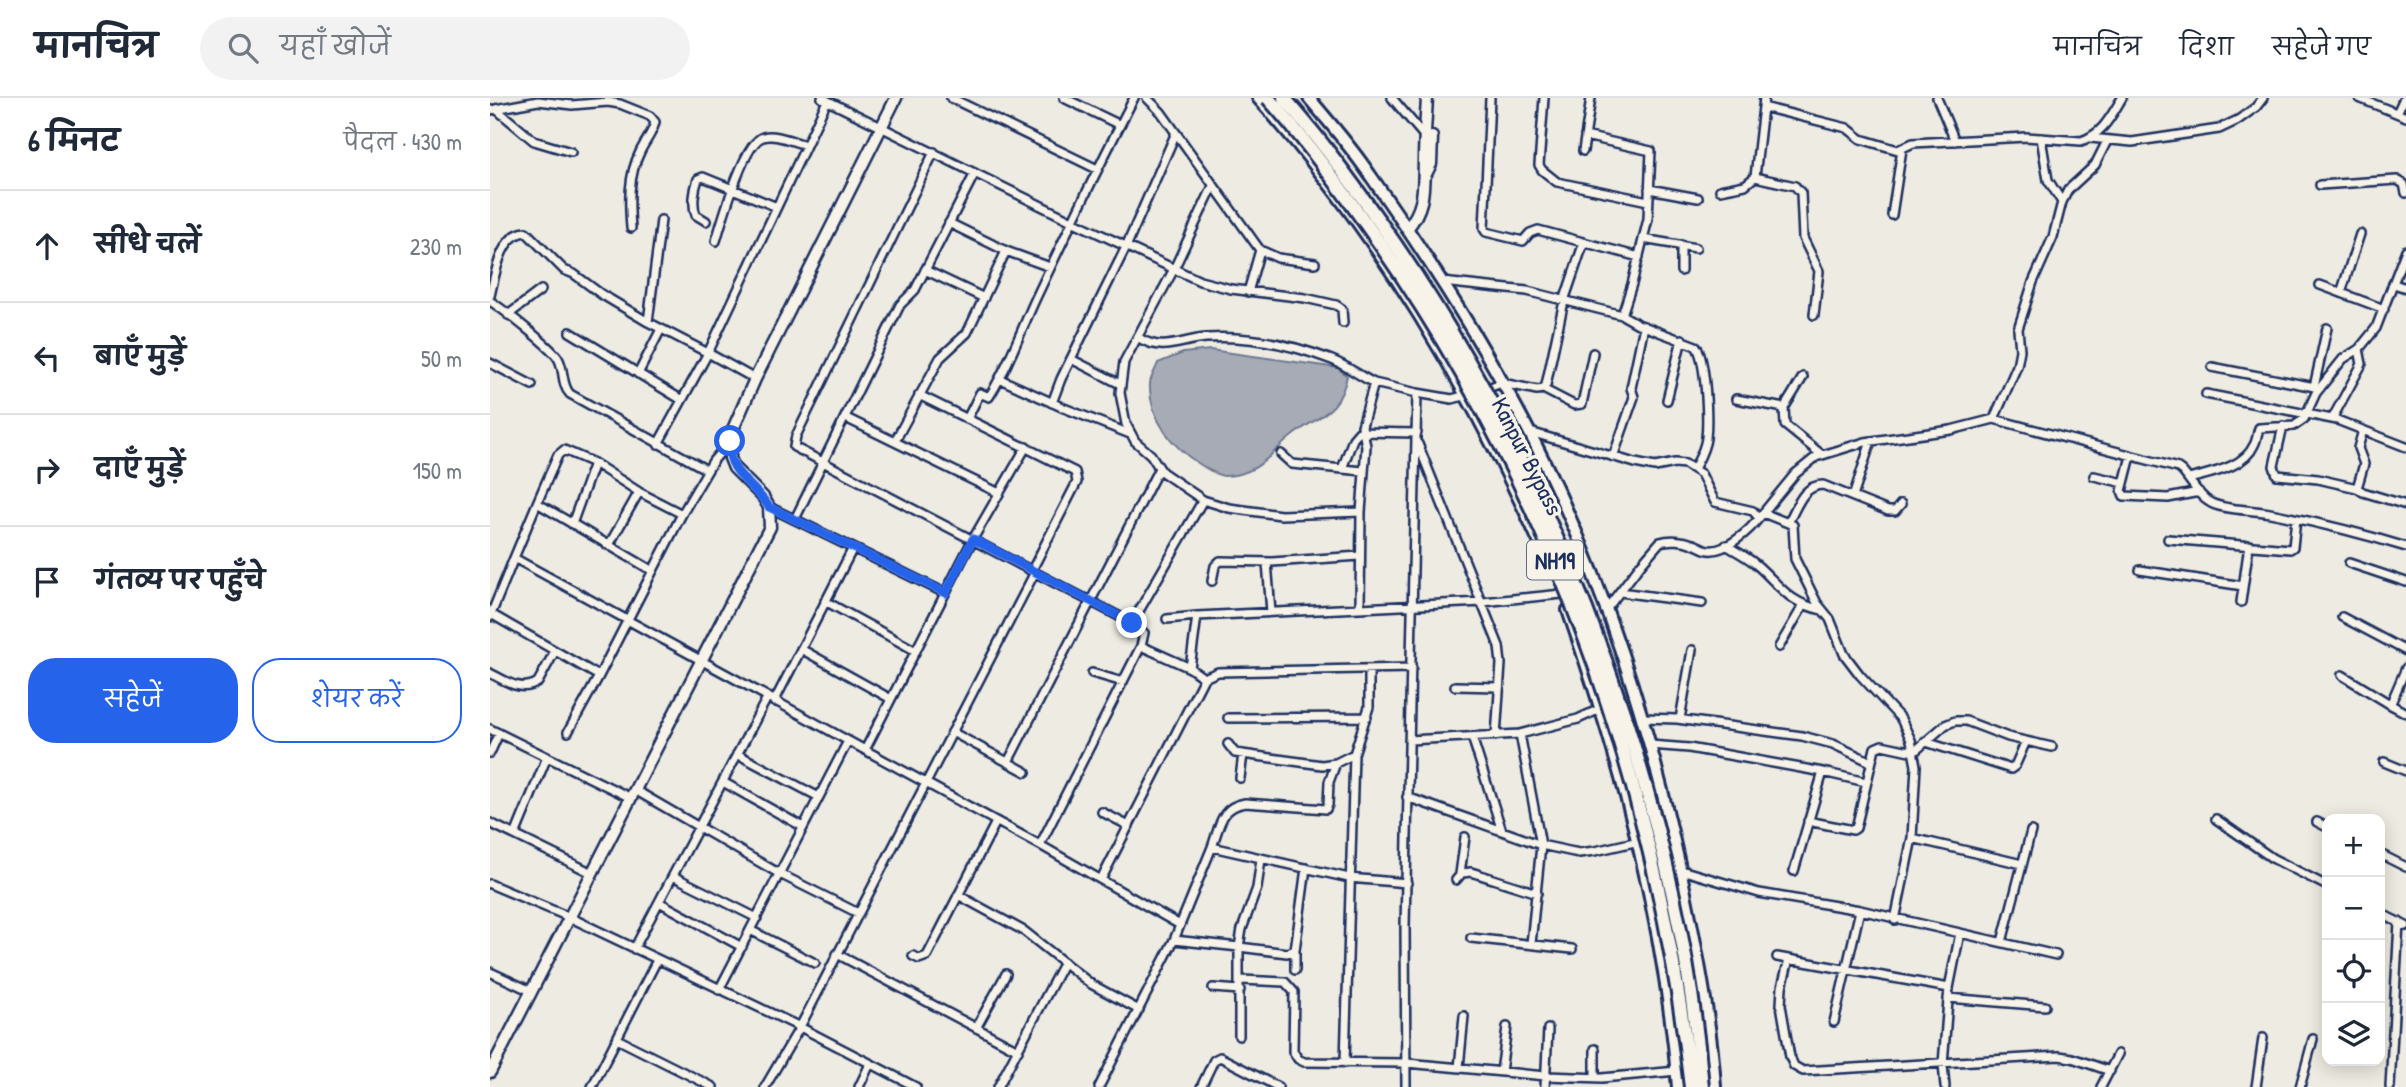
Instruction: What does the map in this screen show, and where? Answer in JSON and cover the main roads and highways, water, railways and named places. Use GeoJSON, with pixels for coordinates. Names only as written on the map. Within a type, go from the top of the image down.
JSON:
{"type":"FeatureCollection","features":[{"type":"Feature","properties":{"kind":"highway","name":"Kanpur Bypass"},"geometry":{"type":"LineString","coordinates":[[1268,98],[1328,171],[1409,285],[1496,435],[1555,559],[1607,697],[1635,793],[1662,908],[1683,1017],[1691,1087]]}},
{"type":"Feature","properties":{"kind":"highway","name":"Kanpur Bypass"},"geometry":{"type":"LineString","coordinates":[[1284,98],[1352,183],[1436,306],[1503,422],[1583,597],[1610,671],[1657,827],[1679,925],[1702,1087]]}},
{"type":"Feature","properties":{"kind":"main road"},"geometry":{"type":"LineString","coordinates":[[1258,98],[1348,208],[1412,306],[1465,396],[1525,510],[1562,594],[1602,708],[1639,841],[1662,958],[1678,1087]]}},
{"type":"Feature","properties":{"kind":"main road"},"geometry":{"type":"LineString","coordinates":[[1309,98],[1369,173],[1441,282],[1502,383],[1560,497],[1643,718],[1681,870],[1697,952],[1716,1087]]}}]}
